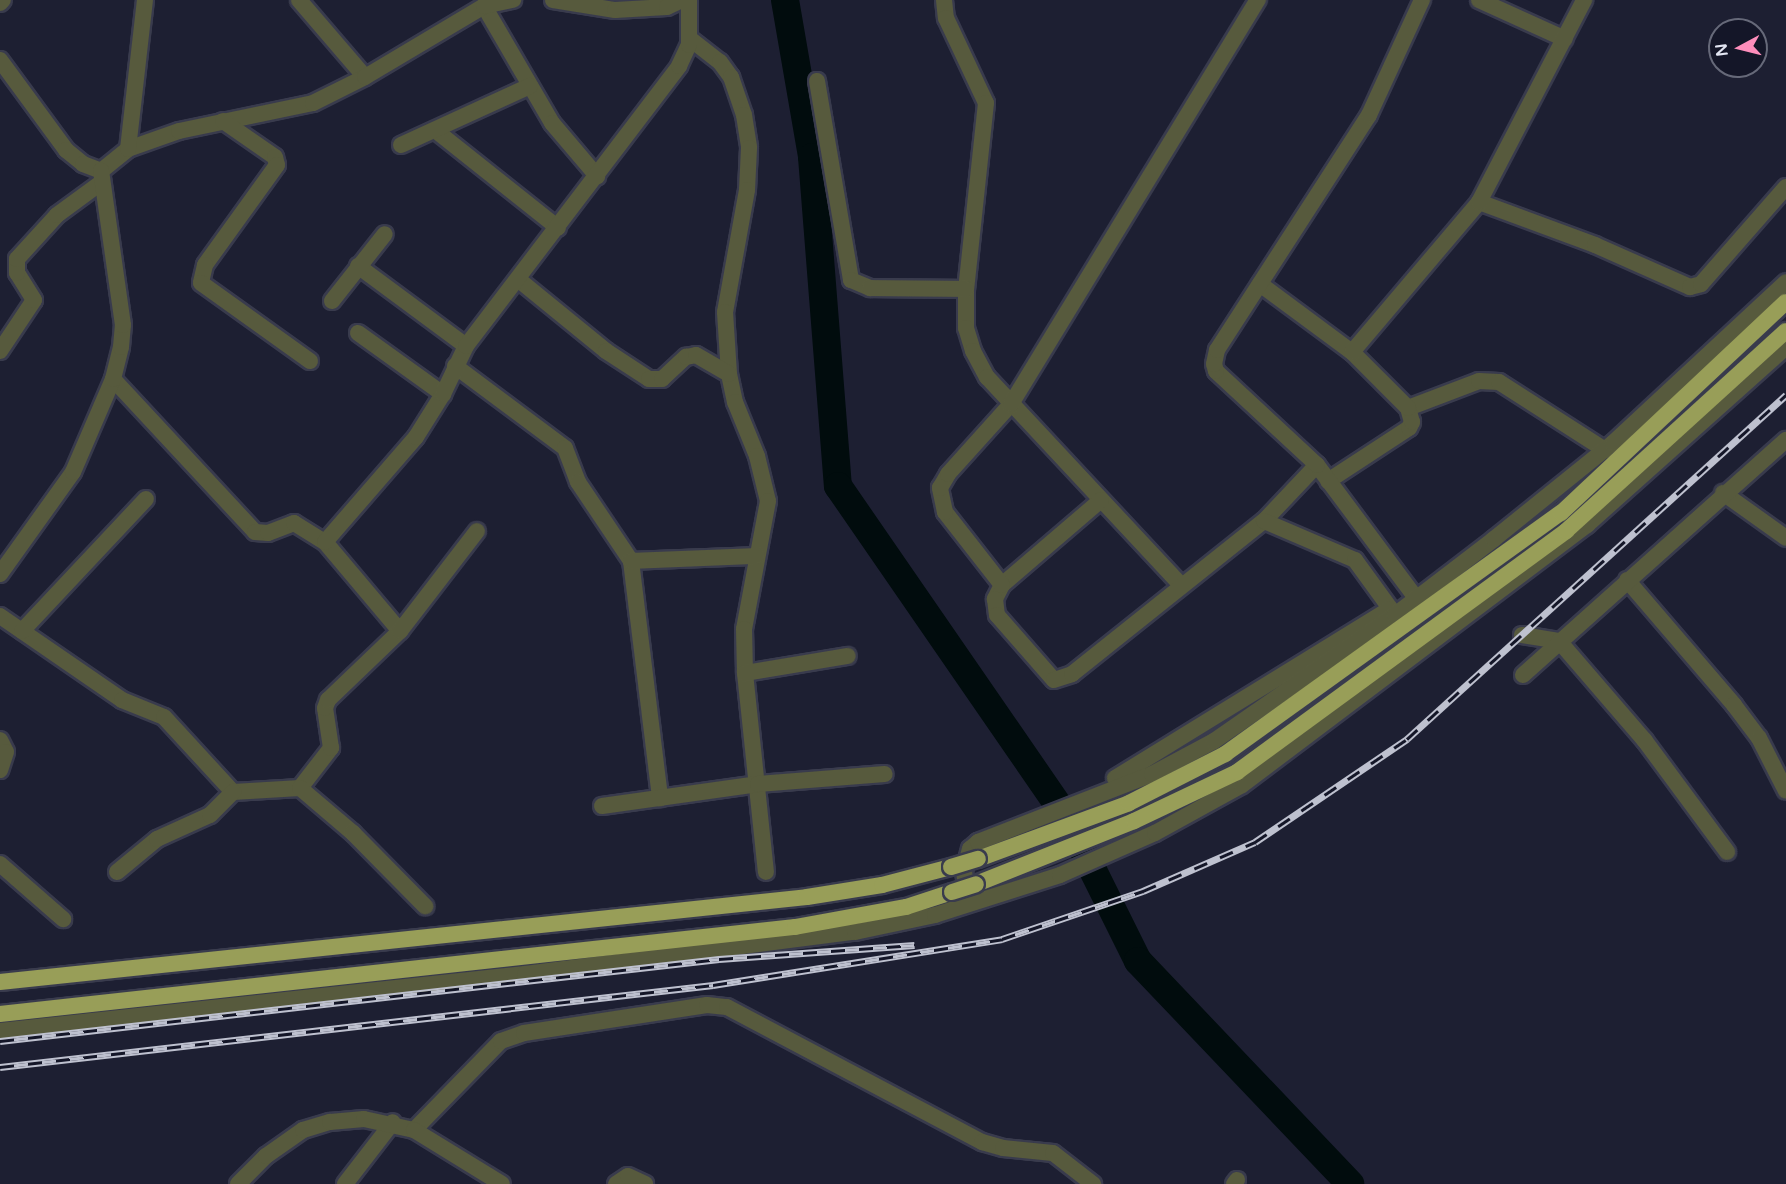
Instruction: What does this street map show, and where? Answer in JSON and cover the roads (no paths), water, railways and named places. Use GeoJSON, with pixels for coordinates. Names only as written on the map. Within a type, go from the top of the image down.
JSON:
{"type":"FeatureCollection","features":[{"type":"Feature","properties":{"kind":"highway"},"geometry":{"type":"LineString","coordinates":[[0,982],[807,897],[882,885],[951,867],[1129,803],[1225,754],[1561,513],[1786,302]]}},
{"type":"Feature","properties":{"kind":"highway"},"geometry":{"type":"LineString","coordinates":[[0,1014],[795,927],[906,907],[976,884],[1134,821],[1237,772],[1519,568],[1626,479],[1786,331]]}},
{"type":"Feature","properties":{"kind":"street"},"geometry":{"type":"LineString","coordinates":[[128,149],[145,0]]}},
{"type":"Feature","properties":{"kind":"street"},"geometry":{"type":"LineString","coordinates":[[299,0],[365,77]]}},
{"type":"Feature","properties":{"kind":"street"},"geometry":{"type":"LineString","coordinates":[[1,346],[33,300],[16,269],[17,259],[57,215],[102,176],[128,149],[179,131],[223,120],[274,114],[313,103],[365,77],[484,6],[513,0]]}},
{"type":"Feature","properties":{"kind":"street"},"geometry":{"type":"LineString","coordinates":[[553,0],[615,10],[667,6],[682,0]]}},
{"type":"Feature","properties":{"kind":"street"},"geometry":{"type":"LineString","coordinates":[[325,542],[416,437],[443,394],[466,346],[519,280],[679,66],[689,38],[689,0]]}},
{"type":"Feature","properties":{"kind":"street"},"geometry":{"type":"LineString","coordinates":[[944,0],[946,18],[986,103],[966,289],[966,328],[973,351],[987,377],[1181,585]]}},
{"type":"Feature","properties":{"kind":"street"},"geometry":{"type":"LineString","coordinates":[[1002,585],[945,512],[940,488],[948,474],[1011,404],[1258,0]]}},
{"type":"Feature","properties":{"kind":"street"},"geometry":{"type":"LineString","coordinates":[[1416,598],[1317,465],[1216,371],[1214,364],[1217,350],[1369,115],[1422,0]]}},
{"type":"Feature","properties":{"kind":"street"},"geometry":{"type":"LineString","coordinates":[[1479,0],[1565,39]]}},
{"type":"Feature","properties":{"kind":"street"},"geometry":{"type":"LineString","coordinates":[[1352,352],[1479,202],[1584,0]]}},
{"type":"Feature","properties":{"kind":"street"},"geometry":{"type":"LineString","coordinates":[[484,6],[552,123],[597,176]]}},
{"type":"Feature","properties":{"kind":"street"},"geometry":{"type":"LineString","coordinates":[[689,38],[720,62],[731,77],[744,115],[749,148],[747,190],[725,312],[729,374],[768,501],[745,621],[745,673],[766,872]]}},
{"type":"Feature","properties":{"kind":"street"},"geometry":{"type":"LineString","coordinates":[[0,60],[66,150],[102,176],[123,325],[113,379],[73,472],[0,574]]}},
{"type":"Feature","properties":{"kind":"street"},"geometry":{"type":"LineString","coordinates":[[817,81],[851,280],[870,288],[966,289]]}},
{"type":"Feature","properties":{"kind":"street"},"geometry":{"type":"LineString","coordinates":[[401,145],[530,86]]}},
{"type":"Feature","properties":{"kind":"street"},"geometry":{"type":"LineString","coordinates":[[223,120],[275,157],[277,165],[205,265],[201,283],[310,361]]}},
{"type":"Feature","properties":{"kind":"street"},"geometry":{"type":"LineString","coordinates":[[435,130],[558,228]]}},
{"type":"Feature","properties":{"kind":"street"},"geometry":{"type":"LineString","coordinates":[[1479,202],[1595,245],[1690,287],[1701,284],[1786,187]]}},
{"type":"Feature","properties":{"kind":"street"},"geometry":{"type":"LineString","coordinates":[[332,301],[385,234]]}},
{"type":"Feature","properties":{"kind":"street"},"geometry":{"type":"LineString","coordinates":[[358,266],[466,346]]}},
{"type":"Feature","properties":{"kind":"street"},"geometry":{"type":"LineString","coordinates":[[519,280],[606,351],[649,379],[662,379],[686,357],[696,355],[729,374]]}},
{"type":"Feature","properties":{"kind":"street"},"geometry":{"type":"LineString","coordinates":[[969,906],[964,871],[969,849],[978,842],[1034,820],[1214,741],[1393,612],[1416,598],[1605,450],[1786,282]]}},
{"type":"Feature","properties":{"kind":"street"},"geometry":{"type":"LineString","coordinates":[[1260,284],[1352,352],[1408,408],[1412,422],[1409,428],[1328,480]]}},
{"type":"Feature","properties":{"kind":"street"},"geometry":{"type":"LineString","coordinates":[[358,333],[443,394]]}},
{"type":"Feature","properties":{"kind":"street"},"geometry":{"type":"LineString","coordinates":[[0,1031],[855,933],[969,906],[1060,875],[1155,833],[1242,785],[1587,525],[1786,347]]}},
{"type":"Feature","properties":{"kind":"street"},"geometry":{"type":"LineString","coordinates":[[455,366],[565,448],[578,482],[631,561],[660,798]]}},
{"type":"Feature","properties":{"kind":"street"},"geometry":{"type":"LineString","coordinates":[[113,379],[255,532],[268,533],[294,523],[325,542],[400,631]]}},
{"type":"Feature","properties":{"kind":"street"},"geometry":{"type":"LineString","coordinates":[[1408,408],[1479,381],[1499,382],[1605,450]]}},
{"type":"Feature","properties":{"kind":"street"},"geometry":{"type":"LineString","coordinates":[[1523,675],[1723,493],[1786,440]]}},
{"type":"Feature","properties":{"kind":"street"},"geometry":{"type":"LineString","coordinates":[[1101,500],[1002,585],[995,599],[997,615],[1054,680],[1072,674],[1263,521],[1317,465]]}},
{"type":"Feature","properties":{"kind":"street"},"geometry":{"type":"LineString","coordinates":[[1723,493],[1786,538]]}},
{"type":"Feature","properties":{"kind":"street"},"geometry":{"type":"LineString","coordinates":[[22,631],[146,499]]}},
{"type":"Feature","properties":{"kind":"street"},"geometry":{"type":"LineString","coordinates":[[1263,521],[1355,560],[1393,612]]}},
{"type":"Feature","properties":{"kind":"street"},"geometry":{"type":"LineString","coordinates":[[300,788],[331,748],[326,715],[328,700],[400,631],[477,531]]}},
{"type":"Feature","properties":{"kind":"street"},"geometry":{"type":"LineString","coordinates":[[631,561],[757,556]]}},
{"type":"Feature","properties":{"kind":"street"},"geometry":{"type":"LineString","coordinates":[[1627,580],[1734,705],[1759,738],[1786,791]]}},
{"type":"Feature","properties":{"kind":"street"},"geometry":{"type":"LineString","coordinates":[[0,616],[122,700],[164,717],[233,792]]}},
{"type":"Feature","properties":{"kind":"street"},"geometry":{"type":"LineString","coordinates":[[1522,635],[1559,641],[1645,741],[1727,852]]}},
{"type":"Feature","properties":{"kind":"street"},"geometry":{"type":"LineString","coordinates":[[745,673],[848,656]]}},
{"type":"Feature","properties":{"kind":"street"},"geometry":{"type":"LineString","coordinates":[[0,740],[6,752],[0,770]]}},
{"type":"Feature","properties":{"kind":"street"},"geometry":{"type":"LineString","coordinates":[[602,806],[758,784],[885,774]]}},
{"type":"Feature","properties":{"kind":"street"},"geometry":{"type":"LineString","coordinates":[[117,872],[158,839],[210,815],[233,792],[300,788],[353,833],[425,906]]}},
{"type":"Feature","properties":{"kind":"street"},"geometry":{"type":"LineString","coordinates":[[0,864],[63,919]]}},
{"type":"Feature","properties":{"kind":"street"},"geometry":{"type":"LineString","coordinates":[[414,1130],[501,1041],[524,1033],[707,1005],[726,1007],[982,1142],[1003,1148],[1053,1153],[1093,1184]]}},
{"type":"Feature","properties":{"kind":"street"},"geometry":{"type":"LineString","coordinates":[[238,1184],[266,1156],[303,1130],[353,1120],[393,1122],[414,1130],[502,1184]]}},
{"type":"Feature","properties":{"kind":"street"},"geometry":{"type":"LineString","coordinates":[[345,1184],[393,1122]]}},
{"type":"Feature","properties":{"kind":"street"},"geometry":{"type":"LineString","coordinates":[[616,1184],[628,1176],[645,1184]]}},
{"type":"Feature","properties":{"kind":"waterway"},"geometry":{"type":"LineString","coordinates":[[785,0],[812,157],[838,486],[1066,816],[1138,961],[1350,1184]]}},
{"type":"Feature","properties":{"kind":"railway"},"geometry":{"type":"LineString","coordinates":[[0,1067],[713,985],[1002,939],[1143,891],[1255,842],[1407,739],[1786,395]]}},
{"type":"Feature","properties":{"kind":"railway"},"geometry":{"type":"LineString","coordinates":[[0,1041],[719,959],[915,945]]}}]}
